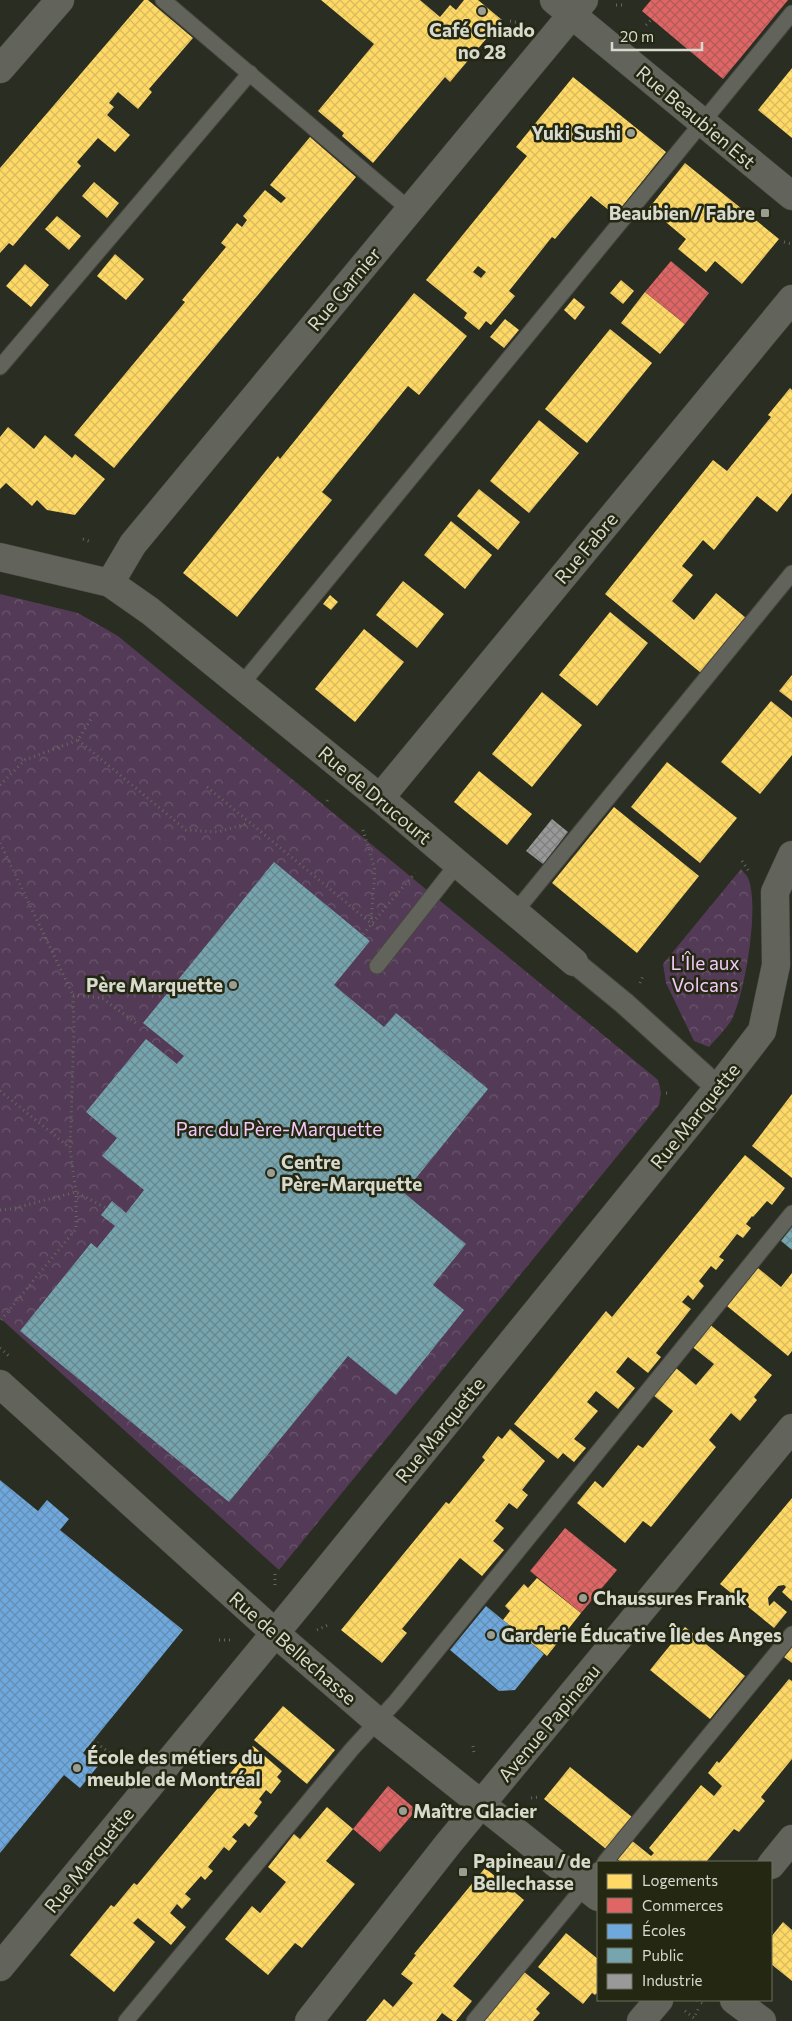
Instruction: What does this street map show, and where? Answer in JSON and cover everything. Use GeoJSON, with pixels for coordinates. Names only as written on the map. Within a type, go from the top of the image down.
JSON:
{"type":"FeatureCollection","features":[{"type":"Feature","properties":{"kind":"street"},"geometry":{"type":"LineString","coordinates":[[0,69],[60,0]]}},
{"type":"Feature","properties":{"kind":"street","name":"Rue Beaubien Est"},"geometry":{"type":"LineString","coordinates":[[570,5],[702,122],[792,196]]}},
{"type":"Feature","properties":{"kind":"street","name":"Rue Garnier"},"geometry":{"type":"LineString","coordinates":[[110,583],[133,544],[410,210],[570,5]]}},
{"type":"Feature","properties":{"kind":"street","name":"Rue Fabre"},"geometry":{"type":"LineString","coordinates":[[380,798],[792,299]]}},
{"type":"Feature","properties":{"kind":"street","name":"Rue de Drucourt"},"geometry":{"type":"LineString","coordinates":[[0,557],[110,583],[150,611],[380,798],[624,1003],[718,1088]]}},
{"type":"Feature","properties":{"kind":"street","name":"Rue Marquette"},"geometry":{"type":"LineString","coordinates":[[0,1967],[275,1633],[718,1088],[762,1031],[776,965],[775,892],[792,855]]}},
{"type":"Feature","properties":{"kind":"street","name":"Rue de Bellechasse"},"geometry":{"type":"LineString","coordinates":[[0,1384],[275,1633],[376,1721],[481,1805],[594,1885]]}},
{"type":"Feature","properties":{"kind":"street","name":"Avenue Papineau"},"geometry":{"type":"LineString","coordinates":[[309,2021],[448,1844],[792,1428]]}},
{"type":"Feature","properties":{"kind":"street"},"geometry":{"type":"LineString","coordinates":[[772,1864],[792,1839]]}},
{"type":"Feature","properties":{"kind":"street"},"geometry":{"type":"LineString","coordinates":[[735,2001],[762,2021]]}},
{"type":"Feature","properties":{"kind":"street"},"geometry":{"type":"LineString","coordinates":[[641,2021],[671,2005]]}},
{"type":"Feature","properties":{"kind":"lane"},"geometry":{"type":"LineString","coordinates":[[163,0],[410,210]]}},
{"type":"Feature","properties":{"kind":"lane"},"geometry":{"type":"LineString","coordinates":[[241,685],[792,13]]}},
{"type":"Feature","properties":{"kind":"lane"},"geometry":{"type":"LineString","coordinates":[[0,367],[250,73]]}},
{"type":"Feature","properties":{"kind":"lane"},"geometry":{"type":"LineString","coordinates":[[515,912],[792,573]]}},
{"type":"Feature","properties":{"kind":"lane"},"geometry":{"type":"LineString","coordinates":[[377,966],[458,864]]}},
{"type":"Feature","properties":{"kind":"lane"},"geometry":{"type":"LineString","coordinates":[[126,2021],[376,1721],[396,1701],[792,1213]]}},
{"type":"Feature","properties":{"kind":"lane"},"geometry":{"type":"LineString","coordinates":[[606,1861],[792,1634]]}},
{"type":"Feature","properties":{"kind":"lane"},"geometry":{"type":"LineString","coordinates":[[474,2021],[594,1885]]}},
{"type":"Feature","properties":{"kind":"path"},"geometry":{"type":"LineString","coordinates":[[616,5],[626,5]]}},
{"type":"Feature","properties":{"kind":"path"},"geometry":{"type":"LineString","coordinates":[[646,25],[652,20]]}},
{"type":"Feature","properties":{"kind":"path"},"geometry":{"type":"LineString","coordinates":[[510,21],[520,23]]}},
{"type":"Feature","properties":{"kind":"path"},"geometry":{"type":"LineString","coordinates":[[784,242],[792,244]]}},
{"type":"Feature","properties":{"kind":"path"},"geometry":{"type":"LineString","coordinates":[[83,539],[91,542]]}},
{"type":"Feature","properties":{"kind":"path"},"geometry":{"type":"LineString","coordinates":[[0,785],[25,760],[78,740],[92,717]]}},
{"type":"Feature","properties":{"kind":"path"},"geometry":{"type":"LineString","coordinates":[[78,740],[186,830],[218,832],[250,823]]}},
{"type":"Feature","properties":{"kind":"path"},"geometry":{"type":"LineString","coordinates":[[207,788],[395,944]]}},
{"type":"Feature","properties":{"kind":"path"},"geometry":{"type":"LineString","coordinates":[[362,830],[376,870],[371,924]]}},
{"type":"Feature","properties":{"kind":"path"},"geometry":{"type":"LineString","coordinates":[[0,843],[73,995],[74,1033],[70,1149],[76,1192],[76,1229],[0,1321]]}},
{"type":"Feature","properties":{"kind":"path"},"geometry":{"type":"LineString","coordinates":[[363,934],[415,873]]}},
{"type":"Feature","properties":{"kind":"path"},"geometry":{"type":"LineString","coordinates":[[73,995],[102,998],[136,1024]]}},
{"type":"Feature","properties":{"kind":"path"},"geometry":{"type":"LineString","coordinates":[[0,1091],[70,1149]]}},
{"type":"Feature","properties":{"kind":"path"},"geometry":{"type":"LineString","coordinates":[[0,1210],[76,1192],[106,1208]]}},
{"type":"Feature","properties":{"kind":"path"},"geometry":{"type":"LineString","coordinates":[[275,1574],[276,1590]]}},
{"type":"Feature","properties":{"kind":"path"},"geometry":{"type":"LineString","coordinates":[[317,1630],[328,1625]]}},
{"type":"Feature","properties":{"kind":"path"},"geometry":{"type":"LineString","coordinates":[[219,1640],[235,1640]]}},
{"type":"Feature","properties":{"kind":"path"},"geometry":{"type":"LineString","coordinates":[[93,1740],[124,1764]]}},
{"type":"Feature","properties":{"kind":"path"},"geometry":{"type":"LineString","coordinates":[[473,1746],[474,1753]]}},
{"type":"Feature","properties":{"kind":"path"},"geometry":{"type":"LineString","coordinates":[[89,1776],[103,1789]]}},
{"type":"Feature","properties":{"kind":"path"},"geometry":{"type":"LineString","coordinates":[[531,1798],[539,1797]]}},
{"type":"Feature","properties":{"kind":"path"},"geometry":{"type":"LineString","coordinates":[[421,1810],[429,1810]]}},
{"type":"Feature","properties":{"kind":"path"},"geometry":{"type":"LineString","coordinates":[[484,1856],[486,1862]]}},
{"type":"Feature","properties":{"kind":"path"},"geometry":{"type":"LineString","coordinates":[[671,2005],[694,2018],[699,2007]]}},
{"type":"Feature","properties":{"kind":"green space","name":"Parc du Père-Marquette"},"geometry":{"type":"Polygon","coordinates":[[[0,594],[78,613],[118,636],[658,1080],[661,1093],[659,1105],[279,1570],[0,1318],[0,594]]]}},
{"type":"Feature","properties":{"kind":"green space","name":"L'Île aux Volcans"},"geometry":{"type":"Polygon","coordinates":[[[741,869],[748,878],[752,908],[752,928],[746,971],[731,1021],[709,1047],[694,1041],[666,983],[663,964],[741,869]]]}},
{"type":"Feature","properties":{"kind":"building: Logements"},"geometry":{"type":"Polygon","coordinates":[[[144,0],[148,0],[193,38],[149,89],[152,92],[138,109],[118,92],[109,103],[114,107],[107,115],[130,135],[115,152],[98,138],[77,162],[81,166],[13,246],[9,243],[0,253],[0,168],[144,0]]]}},
{"type":"Feature","properties":{"kind":"building: Logements"},"geometry":{"type":"Polygon","coordinates":[[[321,0],[420,0],[440,17],[450,5],[456,10],[464,0],[478,0],[502,20],[450,82],[445,77],[373,163],[342,136],[344,133],[318,111],[374,44],[321,0]]]}},
{"type":"Feature","properties":{"kind":"building: Logements"},"geometry":{"type":"Polygon","coordinates":[[[792,68],[792,138],[758,110],[792,68]]]}},
{"type":"Feature","properties":{"kind":"building: Logements"},"geometry":{"type":"Polygon","coordinates":[[[573,77],[666,152],[615,215],[591,196],[555,239],[552,237],[509,291],[515,296],[491,325],[486,321],[479,330],[464,318],[467,313],[426,280],[527,156],[516,147],[573,77]],[[478,266],[473,272],[481,278],[486,272],[478,266]]]}},
{"type":"Feature","properties":{"kind":"building: Logements"},"geometry":{"type":"Polygon","coordinates":[[[310,137],[356,177],[114,468],[74,435],[185,302],[182,300],[226,247],[221,243],[237,223],[242,227],[247,220],[243,216],[265,190],[281,203],[286,198],[270,185],[310,137]]]}},
{"type":"Feature","properties":{"kind":"building: Logements"},"geometry":{"type":"Polygon","coordinates":[[[685,163],[779,239],[742,284],[715,261],[706,272],[678,249],[686,239],[649,208],[685,163]]]}},
{"type":"Feature","properties":{"kind":"building: Logements"},"geometry":{"type":"Polygon","coordinates":[[[94,182],[119,203],[107,218],[82,196],[94,182]]]}},
{"type":"Feature","properties":{"kind":"building: Logements"},"geometry":{"type":"Polygon","coordinates":[[[57,216],[81,236],[69,250],[45,229],[57,216]]]}},
{"type":"Feature","properties":{"kind":"building: Logements"},"geometry":{"type":"Polygon","coordinates":[[[115,254],[144,279],[126,300],[97,276],[115,254]]]}},
{"type":"Feature","properties":{"kind":"building: Logements"},"geometry":{"type":"Polygon","coordinates":[[[25,264],[49,285],[31,307],[6,286],[25,264]]]}},
{"type":"Feature","properties":{"kind":"building: Logements"},"geometry":{"type":"Polygon","coordinates":[[[621,280],[634,291],[623,304],[610,293],[621,280]]]}},
{"type":"Feature","properties":{"kind":"building: Logements"},"geometry":{"type":"Polygon","coordinates":[[[645,292],[685,324],[660,354],[621,323],[645,292]]]}},
{"type":"Feature","properties":{"kind":"building: Logements"},"geometry":{"type":"Polygon","coordinates":[[[414,293],[467,336],[419,395],[408,386],[322,492],[332,500],[237,617],[183,573],[278,456],[280,459],[414,293]]]}},
{"type":"Feature","properties":{"kind":"building: Logements"},"geometry":{"type":"Polygon","coordinates":[[[574,298],[585,307],[575,320],[564,310],[574,298]]]}},
{"type":"Feature","properties":{"kind":"building: Logements"},"geometry":{"type":"Polygon","coordinates":[[[505,319],[519,330],[504,348],[490,337],[505,319]]]}},
{"type":"Feature","properties":{"kind":"building: Logements"},"geometry":{"type":"Polygon","coordinates":[[[610,329],[652,363],[587,443],[545,409],[610,329]]]}},
{"type":"Feature","properties":{"kind":"building: Logements"},"geometry":{"type":"Polygon","coordinates":[[[790,388],[792,390],[792,493],[777,512],[757,496],[714,550],[703,540],[682,566],[693,575],[672,601],[694,620],[716,593],[746,618],[701,673],[605,594],[713,460],[727,471],[771,417],[768,415],[790,388]]]}},
{"type":"Feature","properties":{"kind":"building: Logements"},"geometry":{"type":"Polygon","coordinates":[[[539,420],[579,453],[529,513],[490,481],[539,420]]]}},
{"type":"Feature","properties":{"kind":"building: Logements"},"geometry":{"type":"Polygon","coordinates":[[[8,427],[34,449],[45,435],[72,458],[75,454],[105,479],[75,515],[47,510],[37,500],[32,506],[6,483],[0,489],[0,437],[8,427]]]}},
{"type":"Feature","properties":{"kind":"building: Logements"},"geometry":{"type":"Polygon","coordinates":[[[479,489],[520,522],[498,550],[457,516],[479,489]]]}},
{"type":"Feature","properties":{"kind":"building: Logements"},"geometry":{"type":"Polygon","coordinates":[[[451,521],[492,555],[465,589],[424,555],[451,521]]]}},
{"type":"Feature","properties":{"kind":"building: Logements"},"geometry":{"type":"Polygon","coordinates":[[[403,581],[444,614],[417,648],[376,615],[403,581]]]}},
{"type":"Feature","properties":{"kind":"building: Logements"},"geometry":{"type":"Polygon","coordinates":[[[330,595],[338,602],[331,610],[323,604],[330,595]]]}},
{"type":"Feature","properties":{"kind":"building: Logements"},"geometry":{"type":"Polygon","coordinates":[[[610,612],[648,643],[597,706],[559,675],[610,612]]]}},
{"type":"Feature","properties":{"kind":"building: Logements"},"geometry":{"type":"Polygon","coordinates":[[[364,629],[404,662],[355,722],[315,689],[364,629]]]}},
{"type":"Feature","properties":{"kind":"building: Logements"},"geometry":{"type":"Polygon","coordinates":[[[792,675],[792,701],[779,691],[792,675]]]}},
{"type":"Feature","properties":{"kind":"building: Logements"},"geometry":{"type":"Polygon","coordinates":[[[542,692],[582,725],[532,787],[492,754],[542,692]]]}},
{"type":"Feature","properties":{"kind":"building: Logements"},"geometry":{"type":"Polygon","coordinates":[[[771,701],[792,718],[792,755],[760,794],[721,762],[771,701]]]}},
{"type":"Feature","properties":{"kind":"building: Logements"},"geometry":{"type":"Polygon","coordinates":[[[667,762],[737,818],[700,863],[631,807],[667,762]]]}},
{"type":"Feature","properties":{"kind":"building: Logements"},"geometry":{"type":"Polygon","coordinates":[[[479,771],[532,814],[507,845],[454,802],[479,771]]]}},
{"type":"Feature","properties":{"kind":"building: Logements"},"geometry":{"type":"Polygon","coordinates":[[[614,807],[699,876],[637,953],[552,883],[614,807]]]}},
{"type":"Feature","properties":{"kind":"building: Logements"},"geometry":{"type":"Polygon","coordinates":[[[792,1094],[792,1178],[752,1146],[792,1094]]]}},
{"type":"Feature","properties":{"kind":"building: Logements"},"geometry":{"type":"Polygon","coordinates":[[[745,1155],[785,1188],[772,1205],[767,1201],[752,1216],[746,1224],[751,1228],[743,1238],[737,1234],[719,1257],[724,1260],[716,1270],[711,1266],[699,1281],[704,1286],[693,1300],[688,1295],[682,1302],[691,1309],[656,1353],[661,1357],[648,1373],[628,1357],[616,1372],[635,1388],[618,1409],[596,1391],[587,1402],[598,1411],[574,1439],[586,1448],[574,1462],[563,1453],[558,1459],[514,1424],[606,1311],[612,1317],[745,1155]]]}},
{"type":"Feature","properties":{"kind":"building: Logements"},"geometry":{"type":"Polygon","coordinates":[[[758,1268],[781,1287],[792,1273],[792,1351],[788,1356],[727,1306],[758,1268]]]}},
{"type":"Feature","properties":{"kind":"building: Logements"},"geometry":{"type":"Polygon","coordinates":[[[708,1323],[772,1375],[754,1397],[757,1400],[740,1421],[731,1413],[709,1440],[716,1447],[651,1527],[643,1521],[625,1543],[577,1503],[595,1481],[603,1488],[638,1445],[643,1448],[673,1411],[653,1395],[676,1368],[696,1385],[714,1364],[690,1345],[708,1323]]]}},
{"type":"Feature","properties":{"kind":"building: Logements"},"geometry":{"type":"Polygon","coordinates":[[[510,1429],[545,1461],[522,1490],[528,1495],[517,1509],[509,1503],[495,1521],[504,1528],[493,1541],[504,1550],[482,1576],[460,1558],[402,1629],[407,1633],[382,1663],[341,1630],[446,1502],[449,1504],[485,1460],[482,1457],[498,1436],[502,1439],[510,1429]]]}},
{"type":"Feature","properties":{"kind":"building: Logements"},"geometry":{"type":"Polygon","coordinates":[[[792,1498],[792,1601],[782,1592],[786,1587],[784,1585],[778,1586],[768,1598],[769,1606],[774,1601],[787,1612],[774,1628],[720,1584],[792,1498]]]}},
{"type":"Feature","properties":{"kind":"building: Logements"},"geometry":{"type":"Polygon","coordinates":[[[537,1578],[581,1613],[547,1656],[503,1620],[510,1611],[505,1606],[524,1584],[528,1588],[537,1578]]]}},
{"type":"Feature","properties":{"kind":"building: Logements"},"geometry":{"type":"Polygon","coordinates":[[[685,1627],[745,1676],[710,1719],[650,1670],[685,1627]]]}},
{"type":"Feature","properties":{"kind":"building: Logements"},"geometry":{"type":"Polygon","coordinates":[[[792,1647],[792,1663],[784,1657],[792,1647]]]}},
{"type":"Feature","properties":{"kind":"building: Logements"},"geometry":{"type":"Polygon","coordinates":[[[789,1679],[792,1681],[792,1759],[761,1797],[765,1801],[739,1832],[734,1829],[707,1861],[620,1861],[616,1858],[631,1840],[651,1856],[654,1853],[649,1848],[701,1785],[714,1796],[722,1786],[708,1773],[717,1761],[719,1763],[789,1679]]]}},
{"type":"Feature","properties":{"kind":"building: Logements"},"geometry":{"type":"Polygon","coordinates":[[[283,1706],[335,1750],[307,1784],[254,1740],[283,1706]]]}},
{"type":"Feature","properties":{"kind":"building: Logements"},"geometry":{"type":"Polygon","coordinates":[[[253,1746],[282,1771],[277,1777],[281,1781],[271,1794],[266,1790],[259,1799],[262,1802],[254,1813],[258,1816],[249,1827],[245,1823],[232,1837],[237,1841],[229,1851],[224,1847],[208,1867],[213,1871],[205,1880],[201,1876],[185,1894],[191,1899],[182,1909],[177,1904],[170,1913],[186,1927],[171,1945],[138,1918],[133,1923],[155,1942],[114,1992],[70,1955],[111,1905],[114,1907],[134,1883],[137,1885],[253,1746]]]}},
{"type":"Feature","properties":{"kind":"building: Logements"},"geometry":{"type":"Polygon","coordinates":[[[570,1767],[632,1817],[606,1849],[544,1799],[570,1767]]]}},
{"type":"Feature","properties":{"kind":"building: Logements"},"geometry":{"type":"Polygon","coordinates":[[[327,1807],[353,1829],[326,1861],[355,1884],[302,1948],[295,1943],[268,1975],[225,1939],[252,1906],[260,1913],[286,1882],[268,1867],[294,1834],[300,1839],[327,1807]]]}},
{"type":"Feature","properties":{"kind":"building: Logements"},"geometry":{"type":"Polygon","coordinates":[[[485,1868],[524,1900],[453,1986],[472,2001],[456,2021],[442,2013],[436,2021],[366,2021],[384,1999],[393,2007],[413,1983],[401,1974],[416,1955],[414,1954],[485,1868]]]}},
{"type":"Feature","properties":{"kind":"building: Logements"},"geometry":{"type":"Polygon","coordinates":[[[783,1922],[792,1930],[792,1981],[772,1965],[772,1936],[783,1922]]]}},
{"type":"Feature","properties":{"kind":"building: Logements"},"geometry":{"type":"Polygon","coordinates":[[[566,1933],[597,1958],[597,1993],[595,1995],[592,1993],[583,2004],[538,1967],[566,1933]]]}},
{"type":"Feature","properties":{"kind":"building: Logements"},"geometry":{"type":"Polygon","coordinates":[[[523,1971],[550,1993],[536,2009],[540,2013],[533,2021],[482,2021],[523,1971]]]}},
{"type":"Feature","properties":{"kind":"building: Commerces"},"geometry":{"type":"Polygon","coordinates":[[[651,0],[788,0],[723,79],[642,11],[651,0]]]}},
{"type":"Feature","properties":{"kind":"building: Commerces"},"geometry":{"type":"Polygon","coordinates":[[[671,261],[709,293],[685,324],[645,292],[671,261]]]}},
{"type":"Feature","properties":{"kind":"building: Commerces"},"geometry":{"type":"Polygon","coordinates":[[[565,1528],[617,1570],[581,1613],[530,1571],[565,1528]]]}},
{"type":"Feature","properties":{"kind":"building: Commerces"},"geometry":{"type":"Polygon","coordinates":[[[388,1786],[413,1807],[413,1814],[380,1852],[353,1829],[388,1786]]]}},
{"type":"Feature","properties":{"kind":"building: Écoles"},"geometry":{"type":"Polygon","coordinates":[[[0,1480],[38,1511],[47,1500],[69,1519],[60,1530],[183,1630],[83,1753],[98,1766],[80,1788],[64,1775],[0,1853],[0,1480]]]}},
{"type":"Feature","properties":{"kind":"building: Écoles","name":"Garderie Éducative Île des Anges"},"geometry":{"type":"Polygon","coordinates":[[[486,1606],[544,1654],[515,1690],[499,1691],[450,1650],[486,1606]]]}},
{"type":"Feature","properties":{"kind":"building: Public","name":"Centre Père-Marquette"},"geometry":{"type":"Polygon","coordinates":[[[274,862],[370,941],[334,985],[384,1027],[396,1013],[488,1089],[404,1193],[466,1244],[433,1285],[464,1310],[396,1395],[348,1356],[229,1502],[20,1331],[91,1243],[97,1248],[115,1226],[101,1215],[112,1201],[126,1213],[144,1190],[102,1156],[117,1138],[86,1112],[146,1039],[177,1064],[184,1056],[143,1023],[274,862]]]}},
{"type":"Feature","properties":{"kind":"building: Public"},"geometry":{"type":"Polygon","coordinates":[[[792,1227],[792,1250],[781,1241],[792,1227]]]}},
{"type":"Feature","properties":{"kind":"building: Industrie"},"geometry":{"type":"Polygon","coordinates":[[[552,819],[568,832],[543,864],[526,851],[552,819]]]}},
{"type":"Feature","properties":{"kind":"place","name":"Café Chiado no 28"},"geometry":{"type":"Point","coordinates":[482,11]}},
{"type":"Feature","properties":{"kind":"place","name":"Yuki Sushi"},"geometry":{"type":"Point","coordinates":[631,133]}},
{"type":"Feature","properties":{"kind":"place","name":"Beaubien / Fabre"},"geometry":{"type":"Point","coordinates":[765,213]}},
{"type":"Feature","properties":{"kind":"place","name":"Père Marquette"},"geometry":{"type":"Point","coordinates":[233,985]}},
{"type":"Feature","properties":{"kind":"place","name":"Centre Père-Marquette"},"geometry":{"type":"Point","coordinates":[271,1173]}},
{"type":"Feature","properties":{"kind":"place","name":"Chaussures Frank"},"geometry":{"type":"Point","coordinates":[583,1598]}},
{"type":"Feature","properties":{"kind":"place","name":"Garderie Éducative Île des Anges"},"geometry":{"type":"Point","coordinates":[491,1635]}},
{"type":"Feature","properties":{"kind":"place","name":"École des métiers du meuble de Montréal"},"geometry":{"type":"Point","coordinates":[77,1768]}},
{"type":"Feature","properties":{"kind":"place","name":"Maître Glacier"},"geometry":{"type":"Point","coordinates":[403,1811]}},
{"type":"Feature","properties":{"kind":"place","name":"Papineau / de Bellechasse"},"geometry":{"type":"Point","coordinates":[463,1872]}}]}
